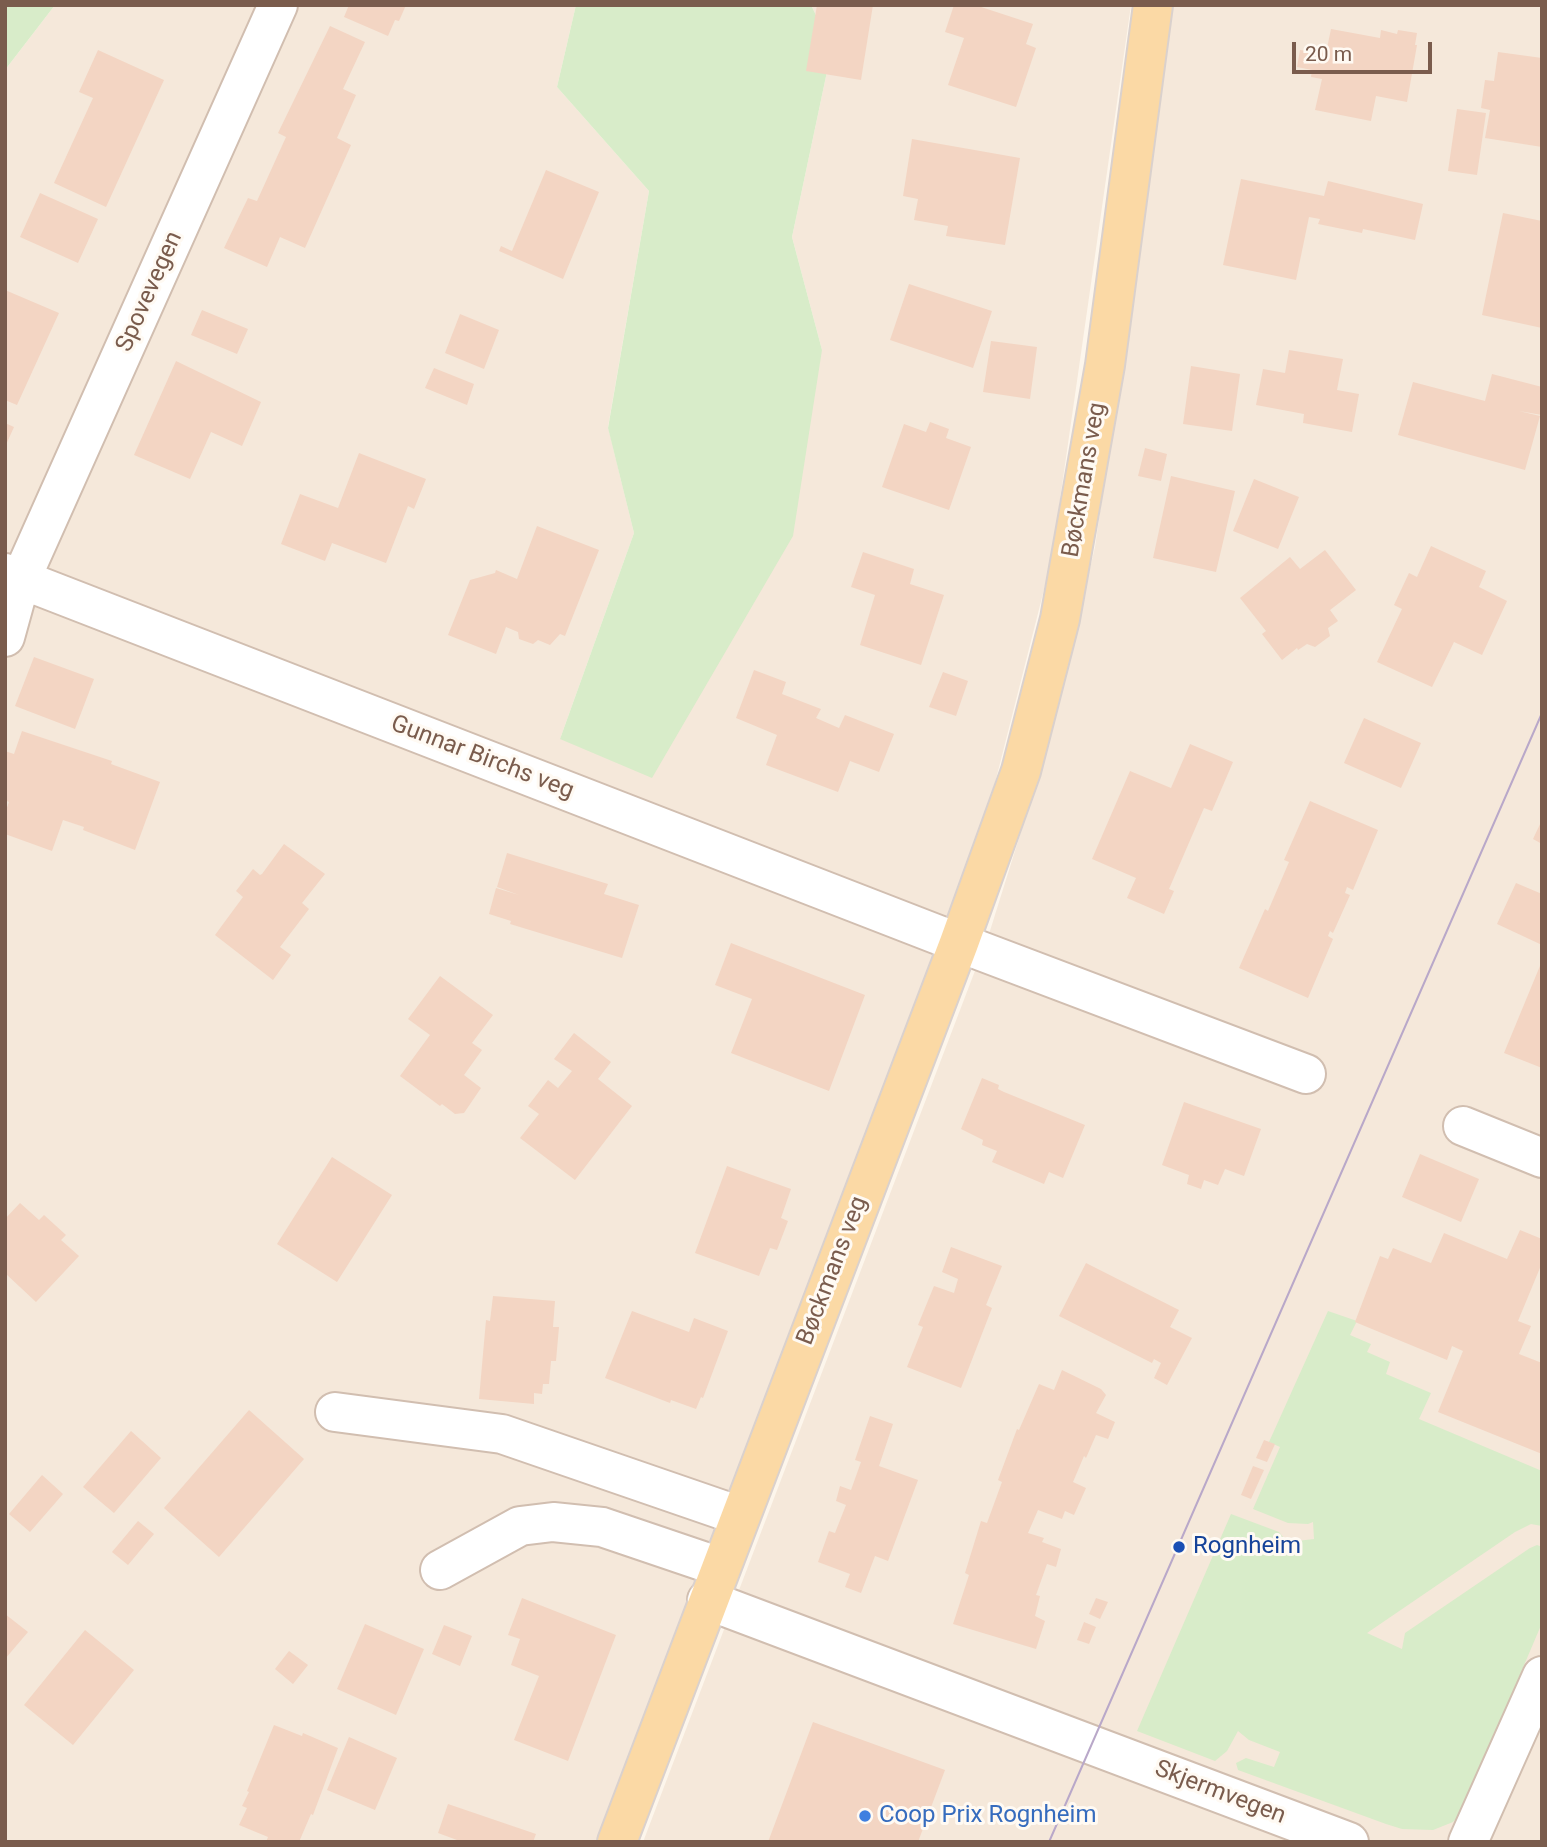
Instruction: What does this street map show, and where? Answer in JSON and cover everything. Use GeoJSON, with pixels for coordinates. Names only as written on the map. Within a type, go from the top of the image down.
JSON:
{"type":"FeatureCollection","features":[{"type":"Feature","properties":{"kind":"main road","name":"Bøckmans veg"},"geometry":{"type":"LineString","coordinates":[[617,1842],[959,943],[1021,771],[1060,619],[1105,365],[1153,5]]}},
{"type":"Feature","properties":{"kind":"street","name":"Spovevegen"},"geometry":{"type":"LineString","coordinates":[[5,637],[13,576],[278,5]]}},
{"type":"Feature","properties":{"kind":"street","name":"Gunnar Birchs veg"},"geometry":{"type":"LineString","coordinates":[[13,576],[959,943]]}},
{"type":"Feature","properties":{"kind":"street"},"geometry":{"type":"LineString","coordinates":[[959,943],[1306,1074]]}},
{"type":"Feature","properties":{"kind":"street"},"geometry":{"type":"LineString","coordinates":[[1463,1126],[1542,1158]]}},
{"type":"Feature","properties":{"kind":"street"},"geometry":{"type":"LineString","coordinates":[[335,1412],[502,1434],[740,1516]]}},
{"type":"Feature","properties":{"kind":"street"},"geometry":{"type":"LineString","coordinates":[[440,1570],[520,1526],[553,1522],[602,1527],[713,1584]]}},
{"type":"Feature","properties":{"kind":"street","name":"Skjermvegen"},"geometry":{"type":"LineString","coordinates":[[713,1584],[1090,1745],[1349,1842]]}},
{"type":"Feature","properties":{"kind":"street"},"geometry":{"type":"LineString","coordinates":[[1468,1842],[1542,1676]]}},
{"type":"Feature","properties":{"kind":"shaded area"},"geometry":{"type":"Polygon","coordinates":[[[55,5],[576,5],[557,87],[649,191],[608,427],[634,533],[560,739],[822,350],[792,237],[832,48],[811,5],[1131,5],[1051,562],[996,779],[968,866],[600,1842],[5,1842],[5,70],[55,5]]]}},
{"type":"Feature","properties":{"kind":"shaded area"},"geometry":{"type":"Polygon","coordinates":[[[1172,5],[1542,5],[1542,1842],[643,1842],[989,934],[1050,739],[1095,547],[1172,5]]]}},
{"type":"Feature","properties":{"kind":"green space"},"geometry":{"type":"Polygon","coordinates":[[[5,5],[55,5],[5,70],[5,5]]]}},
{"type":"Feature","properties":{"kind":"green space"},"geometry":{"type":"Polygon","coordinates":[[[576,5],[811,5],[832,48],[792,237],[822,350],[793,536],[652,778],[560,739],[634,533],[608,428],[649,191],[557,87],[576,5]]]}},
{"type":"Feature","properties":{"kind":"green space"},"geometry":{"type":"Polygon","coordinates":[[[1328,1311],[1357,1321],[1350,1335],[1371,1344],[1367,1352],[1390,1362],[1386,1374],[1431,1393],[1419,1419],[1542,1471],[1542,1526],[1531,1524],[1515,1532],[1367,1633],[1402,1649],[1405,1633],[1530,1548],[1537,1545],[1542,1547],[1542,1623],[1461,1813],[1453,1822],[1433,1830],[1402,1829],[1238,1770],[1236,1763],[1246,1758],[1274,1767],[1280,1752],[1249,1740],[1238,1731],[1227,1751],[1215,1761],[1137,1731],[1231,1514],[1279,1532],[1283,1537],[1297,1541],[1314,1539],[1313,1522],[1288,1523],[1253,1509],[1280,1447],[1269,1442],[1328,1311]]]}},
{"type":"Feature","properties":{"kind":"building"},"geometry":{"type":"Polygon","coordinates":[[[349,5],[406,5],[388,36],[344,17],[349,5]]]}},
{"type":"Feature","properties":{"kind":"building"},"geometry":{"type":"Polygon","coordinates":[[[817,5],[873,5],[861,80],[806,71],[817,5]]]}},
{"type":"Feature","properties":{"kind":"building"},"geometry":{"type":"Polygon","coordinates":[[[954,5],[975,5],[1033,24],[1026,44],[1036,48],[1016,107],[948,85],[964,38],[945,32],[954,5]]]}},
{"type":"Feature","properties":{"kind":"building"},"geometry":{"type":"Polygon","coordinates":[[[330,26],[365,42],[343,89],[356,95],[337,138],[351,145],[305,248],[280,237],[267,267],[224,248],[248,198],[257,201],[286,137],[278,133],[330,26]]]}},
{"type":"Feature","properties":{"kind":"building"},"geometry":{"type":"Polygon","coordinates":[[[1331,29],[1380,38],[1381,30],[1397,34],[1398,30],[1417,33],[1407,102],[1376,96],[1371,121],[1315,110],[1322,79],[1311,77],[1312,70],[1297,67],[1300,50],[1326,53],[1331,29]]]}},
{"type":"Feature","properties":{"kind":"building"},"geometry":{"type":"Polygon","coordinates":[[[98,50],[164,80],[106,207],[54,183],[93,98],[79,92],[98,50]]]}},
{"type":"Feature","properties":{"kind":"building"},"geometry":{"type":"Polygon","coordinates":[[[1498,52],[1542,58],[1542,147],[1485,138],[1490,110],[1481,108],[1485,80],[1494,81],[1498,52]]]}},
{"type":"Feature","properties":{"kind":"building"},"geometry":{"type":"Polygon","coordinates":[[[1457,109],[1486,113],[1477,175],[1448,171],[1457,109]]]}},
{"type":"Feature","properties":{"kind":"building"},"geometry":{"type":"Polygon","coordinates":[[[912,139],[1020,158],[1005,245],[946,236],[948,226],[914,220],[918,199],[903,196],[912,139]]]}},
{"type":"Feature","properties":{"kind":"building"},"geometry":{"type":"Polygon","coordinates":[[[546,170],[599,192],[563,279],[499,251],[501,246],[512,251],[546,170]]]}},
{"type":"Feature","properties":{"kind":"building"},"geometry":{"type":"Polygon","coordinates":[[[1241,179],[1324,196],[1328,181],[1423,204],[1415,240],[1363,229],[1362,233],[1318,224],[1320,219],[1309,217],[1296,280],[1223,265],[1241,179]]]}},
{"type":"Feature","properties":{"kind":"building"},"geometry":{"type":"Polygon","coordinates":[[[40,193],[98,219],[78,263],[20,237],[40,193]]]}},
{"type":"Feature","properties":{"kind":"building"},"geometry":{"type":"Polygon","coordinates":[[[1503,213],[1542,221],[1542,328],[1482,315],[1503,213]]]}},
{"type":"Feature","properties":{"kind":"building"},"geometry":{"type":"Polygon","coordinates":[[[909,284],[992,311],[973,368],[890,340],[909,284]]]}},
{"type":"Feature","properties":{"kind":"building"},"geometry":{"type":"Polygon","coordinates":[[[5,290],[59,313],[17,405],[5,400],[5,290]]]}},
{"type":"Feature","properties":{"kind":"building"},"geometry":{"type":"Polygon","coordinates":[[[202,310],[248,329],[237,354],[191,335],[202,310]]]}},
{"type":"Feature","properties":{"kind":"building"},"geometry":{"type":"Polygon","coordinates":[[[460,314],[499,330],[484,369],[445,353],[460,314]]]}},
{"type":"Feature","properties":{"kind":"building"},"geometry":{"type":"Polygon","coordinates":[[[991,341],[1037,347],[1030,399],[983,392],[991,341]]]}},
{"type":"Feature","properties":{"kind":"building"},"geometry":{"type":"Polygon","coordinates":[[[1289,350],[1343,359],[1337,390],[1359,394],[1352,432],[1303,423],[1304,414],[1256,405],[1263,369],[1285,373],[1289,350]]]}},
{"type":"Feature","properties":{"kind":"building"},"geometry":{"type":"Polygon","coordinates":[[[176,361],[261,402],[242,446],[211,432],[190,479],[134,455],[176,361]]]}},
{"type":"Feature","properties":{"kind":"building"},"geometry":{"type":"Polygon","coordinates":[[[1191,366],[1240,374],[1232,431],[1183,424],[1191,366]]]}},
{"type":"Feature","properties":{"kind":"building"},"geometry":{"type":"Polygon","coordinates":[[[434,368],[474,384],[467,405],[425,388],[434,368]]]}},
{"type":"Feature","properties":{"kind":"building"},"geometry":{"type":"Polygon","coordinates":[[[1492,374],[1542,387],[1542,415],[1519,411],[1540,416],[1525,470],[1398,435],[1413,382],[1485,401],[1492,374]]]}},
{"type":"Feature","properties":{"kind":"building"},"geometry":{"type":"Polygon","coordinates":[[[930,422],[949,429],[946,438],[971,447],[949,510],[882,487],[904,424],[926,432],[930,422]]]}},
{"type":"Feature","properties":{"kind":"building"},"geometry":{"type":"Polygon","coordinates":[[[5,423],[14,427],[5,447],[5,423]]]}},
{"type":"Feature","properties":{"kind":"building"},"geometry":{"type":"Polygon","coordinates":[[[1145,448],[1167,454],[1161,481],[1138,476],[1145,448]]]}},
{"type":"Feature","properties":{"kind":"building"},"geometry":{"type":"Polygon","coordinates":[[[359,453],[426,479],[414,509],[408,506],[386,563],[332,543],[325,561],[281,544],[300,494],[338,508],[359,453]]]}},
{"type":"Feature","properties":{"kind":"building"},"geometry":{"type":"Polygon","coordinates":[[[1171,476],[1235,491],[1216,572],[1153,558],[1171,476]]]}},
{"type":"Feature","properties":{"kind":"building"},"geometry":{"type":"Polygon","coordinates":[[[1254,479],[1299,497],[1278,549],[1233,531],[1254,479]]]}},
{"type":"Feature","properties":{"kind":"building"},"geometry":{"type":"Polygon","coordinates":[[[537,526],[599,550],[565,636],[560,634],[550,645],[538,640],[533,644],[519,639],[518,632],[506,627],[496,654],[448,635],[470,580],[495,573],[496,570],[517,579],[537,526]]]}},
{"type":"Feature","properties":{"kind":"building"},"geometry":{"type":"Polygon","coordinates":[[[1431,546],[1486,571],[1479,587],[1507,601],[1482,655],[1454,642],[1432,687],[1377,662],[1402,609],[1394,605],[1409,573],[1417,577],[1431,546]]]}},
{"type":"Feature","properties":{"kind":"building"},"geometry":{"type":"Polygon","coordinates":[[[1325,550],[1356,590],[1330,610],[1338,621],[1328,628],[1330,636],[1315,647],[1307,644],[1298,650],[1297,648],[1282,660],[1262,634],[1266,631],[1240,598],[1290,557],[1300,569],[1325,550]]]}},
{"type":"Feature","properties":{"kind":"building"},"geometry":{"type":"Polygon","coordinates":[[[863,552],[914,569],[910,584],[944,595],[921,665],[860,645],[875,595],[851,587],[863,552]]]}},
{"type":"Feature","properties":{"kind":"building"},"geometry":{"type":"Polygon","coordinates":[[[34,657],[94,679],[75,729],[15,706],[34,657]]]}},
{"type":"Feature","properties":{"kind":"building"},"geometry":{"type":"Polygon","coordinates":[[[754,670],[786,682],[782,694],[821,709],[816,718],[839,728],[845,715],[894,734],[879,772],[850,761],[838,792],[766,765],[777,735],[736,718],[754,670]]]}},
{"type":"Feature","properties":{"kind":"building"},"geometry":{"type":"Polygon","coordinates":[[[943,672],[968,681],[956,716],[929,707],[943,672]]]}},
{"type":"Feature","properties":{"kind":"building"},"geometry":{"type":"Polygon","coordinates":[[[1364,718],[1421,743],[1401,788],[1344,763],[1364,718]]]}},
{"type":"Feature","properties":{"kind":"building"},"geometry":{"type":"Polygon","coordinates":[[[22,731],[112,761],[111,764],[160,782],[135,850],[63,820],[52,851],[5,834],[5,813],[9,802],[5,800],[5,751],[14,754],[22,731]]]}},
{"type":"Feature","properties":{"kind":"building"},"geometry":{"type":"Polygon","coordinates":[[[1190,744],[1233,762],[1212,811],[1204,808],[1169,889],[1174,891],[1164,914],[1127,898],[1136,878],[1092,859],[1130,771],[1171,788],[1190,744]]]}},
{"type":"Feature","properties":{"kind":"building"},"geometry":{"type":"Polygon","coordinates":[[[1310,801],[1378,830],[1353,890],[1347,887],[1345,893],[1350,895],[1333,933],[1330,931],[1328,936],[1333,939],[1308,998],[1239,968],[1289,862],[1284,860],[1310,801]]]}},
{"type":"Feature","properties":{"kind":"building"},"geometry":{"type":"Polygon","coordinates":[[[1542,820],[1542,844],[1533,839],[1542,820]]]}},
{"type":"Feature","properties":{"kind":"building"},"geometry":{"type":"Polygon","coordinates":[[[284,844],[325,874],[302,903],[309,909],[280,947],[291,955],[273,980],[215,935],[243,897],[236,891],[253,869],[262,874],[284,844]]]}},
{"type":"Feature","properties":{"kind":"building"},"geometry":{"type":"Polygon","coordinates":[[[507,853],[608,884],[604,894],[639,905],[622,958],[510,924],[511,921],[489,914],[496,888],[519,895],[497,887],[507,853]]]}},
{"type":"Feature","properties":{"kind":"building"},"geometry":{"type":"Polygon","coordinates":[[[1516,883],[1542,894],[1542,945],[1497,924],[1516,883]]]}},
{"type":"Feature","properties":{"kind":"building"},"geometry":{"type":"Polygon","coordinates":[[[731,943],[865,995],[829,1091],[731,1053],[752,999],[715,985],[731,943]]]}},
{"type":"Feature","properties":{"kind":"building"},"geometry":{"type":"Polygon","coordinates":[[[1542,961],[1542,1068],[1504,1053],[1542,961]]]}},
{"type":"Feature","properties":{"kind":"building"},"geometry":{"type":"Polygon","coordinates":[[[440,976],[493,1015],[472,1043],[482,1050],[464,1075],[481,1088],[464,1113],[455,1114],[442,1104],[440,1106],[400,1076],[430,1035],[408,1019],[440,976]]]}},
{"type":"Feature","properties":{"kind":"building"},"geometry":{"type":"Polygon","coordinates":[[[574,1033],[611,1062],[598,1079],[632,1106],[575,1180],[520,1138],[539,1114],[528,1106],[548,1080],[558,1088],[572,1071],[554,1059],[574,1033]]]}},
{"type":"Feature","properties":{"kind":"building"},"geometry":{"type":"Polygon","coordinates":[[[982,1078],[999,1085],[998,1089],[1004,1092],[1085,1125],[1063,1178],[1049,1172],[1044,1184],[992,1162],[997,1151],[982,1145],[983,1140],[961,1129],[982,1078]]]}},
{"type":"Feature","properties":{"kind":"building"},"geometry":{"type":"Polygon","coordinates":[[[1184,1102],[1261,1129],[1244,1176],[1225,1169],[1218,1185],[1204,1180],[1201,1189],[1187,1184],[1189,1175],[1162,1165],[1184,1102]]]}},
{"type":"Feature","properties":{"kind":"building"},"geometry":{"type":"Polygon","coordinates":[[[1420,1154],[1479,1179],[1461,1222],[1402,1197],[1420,1154]]]}},
{"type":"Feature","properties":{"kind":"building"},"geometry":{"type":"Polygon","coordinates":[[[332,1157],[392,1195],[337,1282],[277,1244],[332,1157]]]}},
{"type":"Feature","properties":{"kind":"building"},"geometry":{"type":"Polygon","coordinates":[[[727,1166],[791,1189],[781,1218],[788,1221],[777,1250],[770,1248],[759,1276],[695,1253],[727,1166]]]}},
{"type":"Feature","properties":{"kind":"building"},"geometry":{"type":"Polygon","coordinates":[[[20,1203],[39,1220],[44,1215],[66,1235],[61,1240],[79,1256],[36,1302],[5,1273],[5,1219],[20,1203]]]}},
{"type":"Feature","properties":{"kind":"building"},"geometry":{"type":"Polygon","coordinates":[[[1520,1230],[1542,1239],[1542,1263],[1518,1321],[1531,1326],[1519,1354],[1542,1363],[1542,1454],[1438,1412],[1463,1351],[1452,1346],[1447,1360],[1355,1322],[1380,1256],[1388,1259],[1393,1248],[1431,1263],[1444,1233],[1507,1259],[1520,1230]]]}},
{"type":"Feature","properties":{"kind":"building"},"geometry":{"type":"Polygon","coordinates":[[[951,1247],[1002,1266],[986,1305],[992,1308],[961,1388],[907,1367],[923,1327],[918,1325],[934,1286],[954,1293],[958,1279],[942,1272],[951,1247]]]}},
{"type":"Feature","properties":{"kind":"building"},"geometry":{"type":"Polygon","coordinates":[[[1086,1263],[1179,1310],[1170,1327],[1192,1338],[1167,1385],[1154,1378],[1161,1363],[1154,1359],[1152,1363],[1059,1316],[1086,1263]]]}},
{"type":"Feature","properties":{"kind":"building"},"geometry":{"type":"Polygon","coordinates":[[[493,1296],[555,1301],[553,1327],[559,1327],[556,1361],[551,1361],[549,1384],[543,1384],[542,1394],[534,1393],[534,1404],[479,1399],[486,1320],[490,1321],[493,1296]]]}},
{"type":"Feature","properties":{"kind":"building"},"geometry":{"type":"Polygon","coordinates":[[[632,1311],[689,1332],[694,1318],[728,1331],[703,1398],[701,1397],[696,1409],[671,1400],[670,1403],[605,1378],[632,1311]]]}},
{"type":"Feature","properties":{"kind":"building"},"geometry":{"type":"Polygon","coordinates":[[[1062,1370],[1101,1389],[1106,1395],[1096,1413],[1115,1422],[1108,1439],[1096,1435],[1086,1458],[1084,1456],[1073,1482],[1086,1488],[1074,1515],[1065,1511],[1062,1519],[1038,1510],[1028,1533],[1044,1538],[1042,1542],[1061,1549],[1056,1567],[1047,1564],[1036,1595],[1040,1596],[1035,1616],[1045,1621],[1036,1649],[953,1624],[969,1575],[965,1573],[981,1521],[987,1523],[1002,1482],[998,1480],[1017,1429],[1019,1430],[1039,1384],[1054,1390],[1062,1370]]]}},
{"type":"Feature","properties":{"kind":"building"},"geometry":{"type":"Polygon","coordinates":[[[249,1410],[304,1459],[219,1557],[164,1508],[249,1410]]]}},
{"type":"Feature","properties":{"kind":"building"},"geometry":{"type":"Polygon","coordinates":[[[870,1416],[893,1424],[879,1466],[918,1480],[888,1561],[875,1556],[861,1593],[845,1587],[850,1574],[818,1562],[829,1531],[835,1533],[846,1505],[836,1501],[840,1486],[851,1490],[861,1462],[855,1460],[870,1416]]]}},
{"type":"Feature","properties":{"kind":"building"},"geometry":{"type":"Polygon","coordinates":[[[131,1431],[161,1458],[114,1513],[83,1487],[131,1431]]]}},
{"type":"Feature","properties":{"kind":"building"},"geometry":{"type":"Polygon","coordinates":[[[1264,1440],[1275,1444],[1267,1462],[1256,1458],[1264,1440]]]}},
{"type":"Feature","properties":{"kind":"building"},"geometry":{"type":"Polygon","coordinates":[[[1253,1466],[1264,1470],[1251,1499],[1241,1495],[1253,1466]]]}},
{"type":"Feature","properties":{"kind":"building"},"geometry":{"type":"Polygon","coordinates":[[[42,1475],[63,1494],[30,1532],[9,1514],[42,1475]]]}},
{"type":"Feature","properties":{"kind":"building"},"geometry":{"type":"Polygon","coordinates":[[[138,1521],[154,1534],[128,1565],[112,1552],[138,1521]]]}},
{"type":"Feature","properties":{"kind":"building"},"geometry":{"type":"Polygon","coordinates":[[[522,1598],[616,1635],[568,1761],[514,1740],[539,1676],[511,1665],[520,1639],[508,1635],[522,1598]]]}},
{"type":"Feature","properties":{"kind":"building"},"geometry":{"type":"Polygon","coordinates":[[[1096,1598],[1108,1602],[1100,1619],[1089,1614],[1096,1598]]]}},
{"type":"Feature","properties":{"kind":"building"},"geometry":{"type":"Polygon","coordinates":[[[5,1614],[28,1632],[5,1659],[5,1614]]]}},
{"type":"Feature","properties":{"kind":"building"},"geometry":{"type":"Polygon","coordinates":[[[1084,1622],[1096,1627],[1089,1644],[1077,1640],[1084,1622]]]}},
{"type":"Feature","properties":{"kind":"building"},"geometry":{"type":"Polygon","coordinates":[[[365,1624],[424,1649],[396,1715],[337,1689],[365,1624]]]}},
{"type":"Feature","properties":{"kind":"building"},"geometry":{"type":"Polygon","coordinates":[[[444,1625],[472,1636],[460,1666],[432,1654],[444,1625]]]}},
{"type":"Feature","properties":{"kind":"building"},"geometry":{"type":"Polygon","coordinates":[[[85,1630],[134,1670],[73,1745],[24,1705],[85,1630]]]}},
{"type":"Feature","properties":{"kind":"building"},"geometry":{"type":"Polygon","coordinates":[[[289,1651],[308,1665],[293,1684],[275,1669],[289,1651]]]}},
{"type":"Feature","properties":{"kind":"building"},"geometry":{"type":"Polygon","coordinates":[[[813,1722],[945,1770],[918,1842],[768,1842],[813,1722]]]}},
{"type":"Feature","properties":{"kind":"building"},"geometry":{"type":"Polygon","coordinates":[[[274,1725],[302,1736],[303,1733],[338,1748],[313,1815],[311,1814],[299,1842],[266,1842],[268,1837],[239,1825],[247,1808],[242,1806],[249,1792],[247,1791],[274,1725]]]}},
{"type":"Feature","properties":{"kind":"building"},"geometry":{"type":"Polygon","coordinates":[[[349,1737],[397,1758],[375,1810],[327,1790],[349,1737]]]}},
{"type":"Feature","properties":{"kind":"building"},"geometry":{"type":"Polygon","coordinates":[[[448,1804],[536,1834],[533,1842],[456,1842],[457,1840],[438,1833],[448,1804]]]}},
{"type":"Feature","properties":{"kind":"tram line"},"geometry":{"type":"LineString","coordinates":[[1049,1842],[1542,713]]}},
{"type":"Feature","properties":{"kind":"place","name":"Rognheim"},"geometry":{"type":"Point","coordinates":[1179,1547]}},
{"type":"Feature","properties":{"kind":"place","name":"Coop Prix Rognheim"},"geometry":{"type":"Point","coordinates":[865,1816]}}]}
